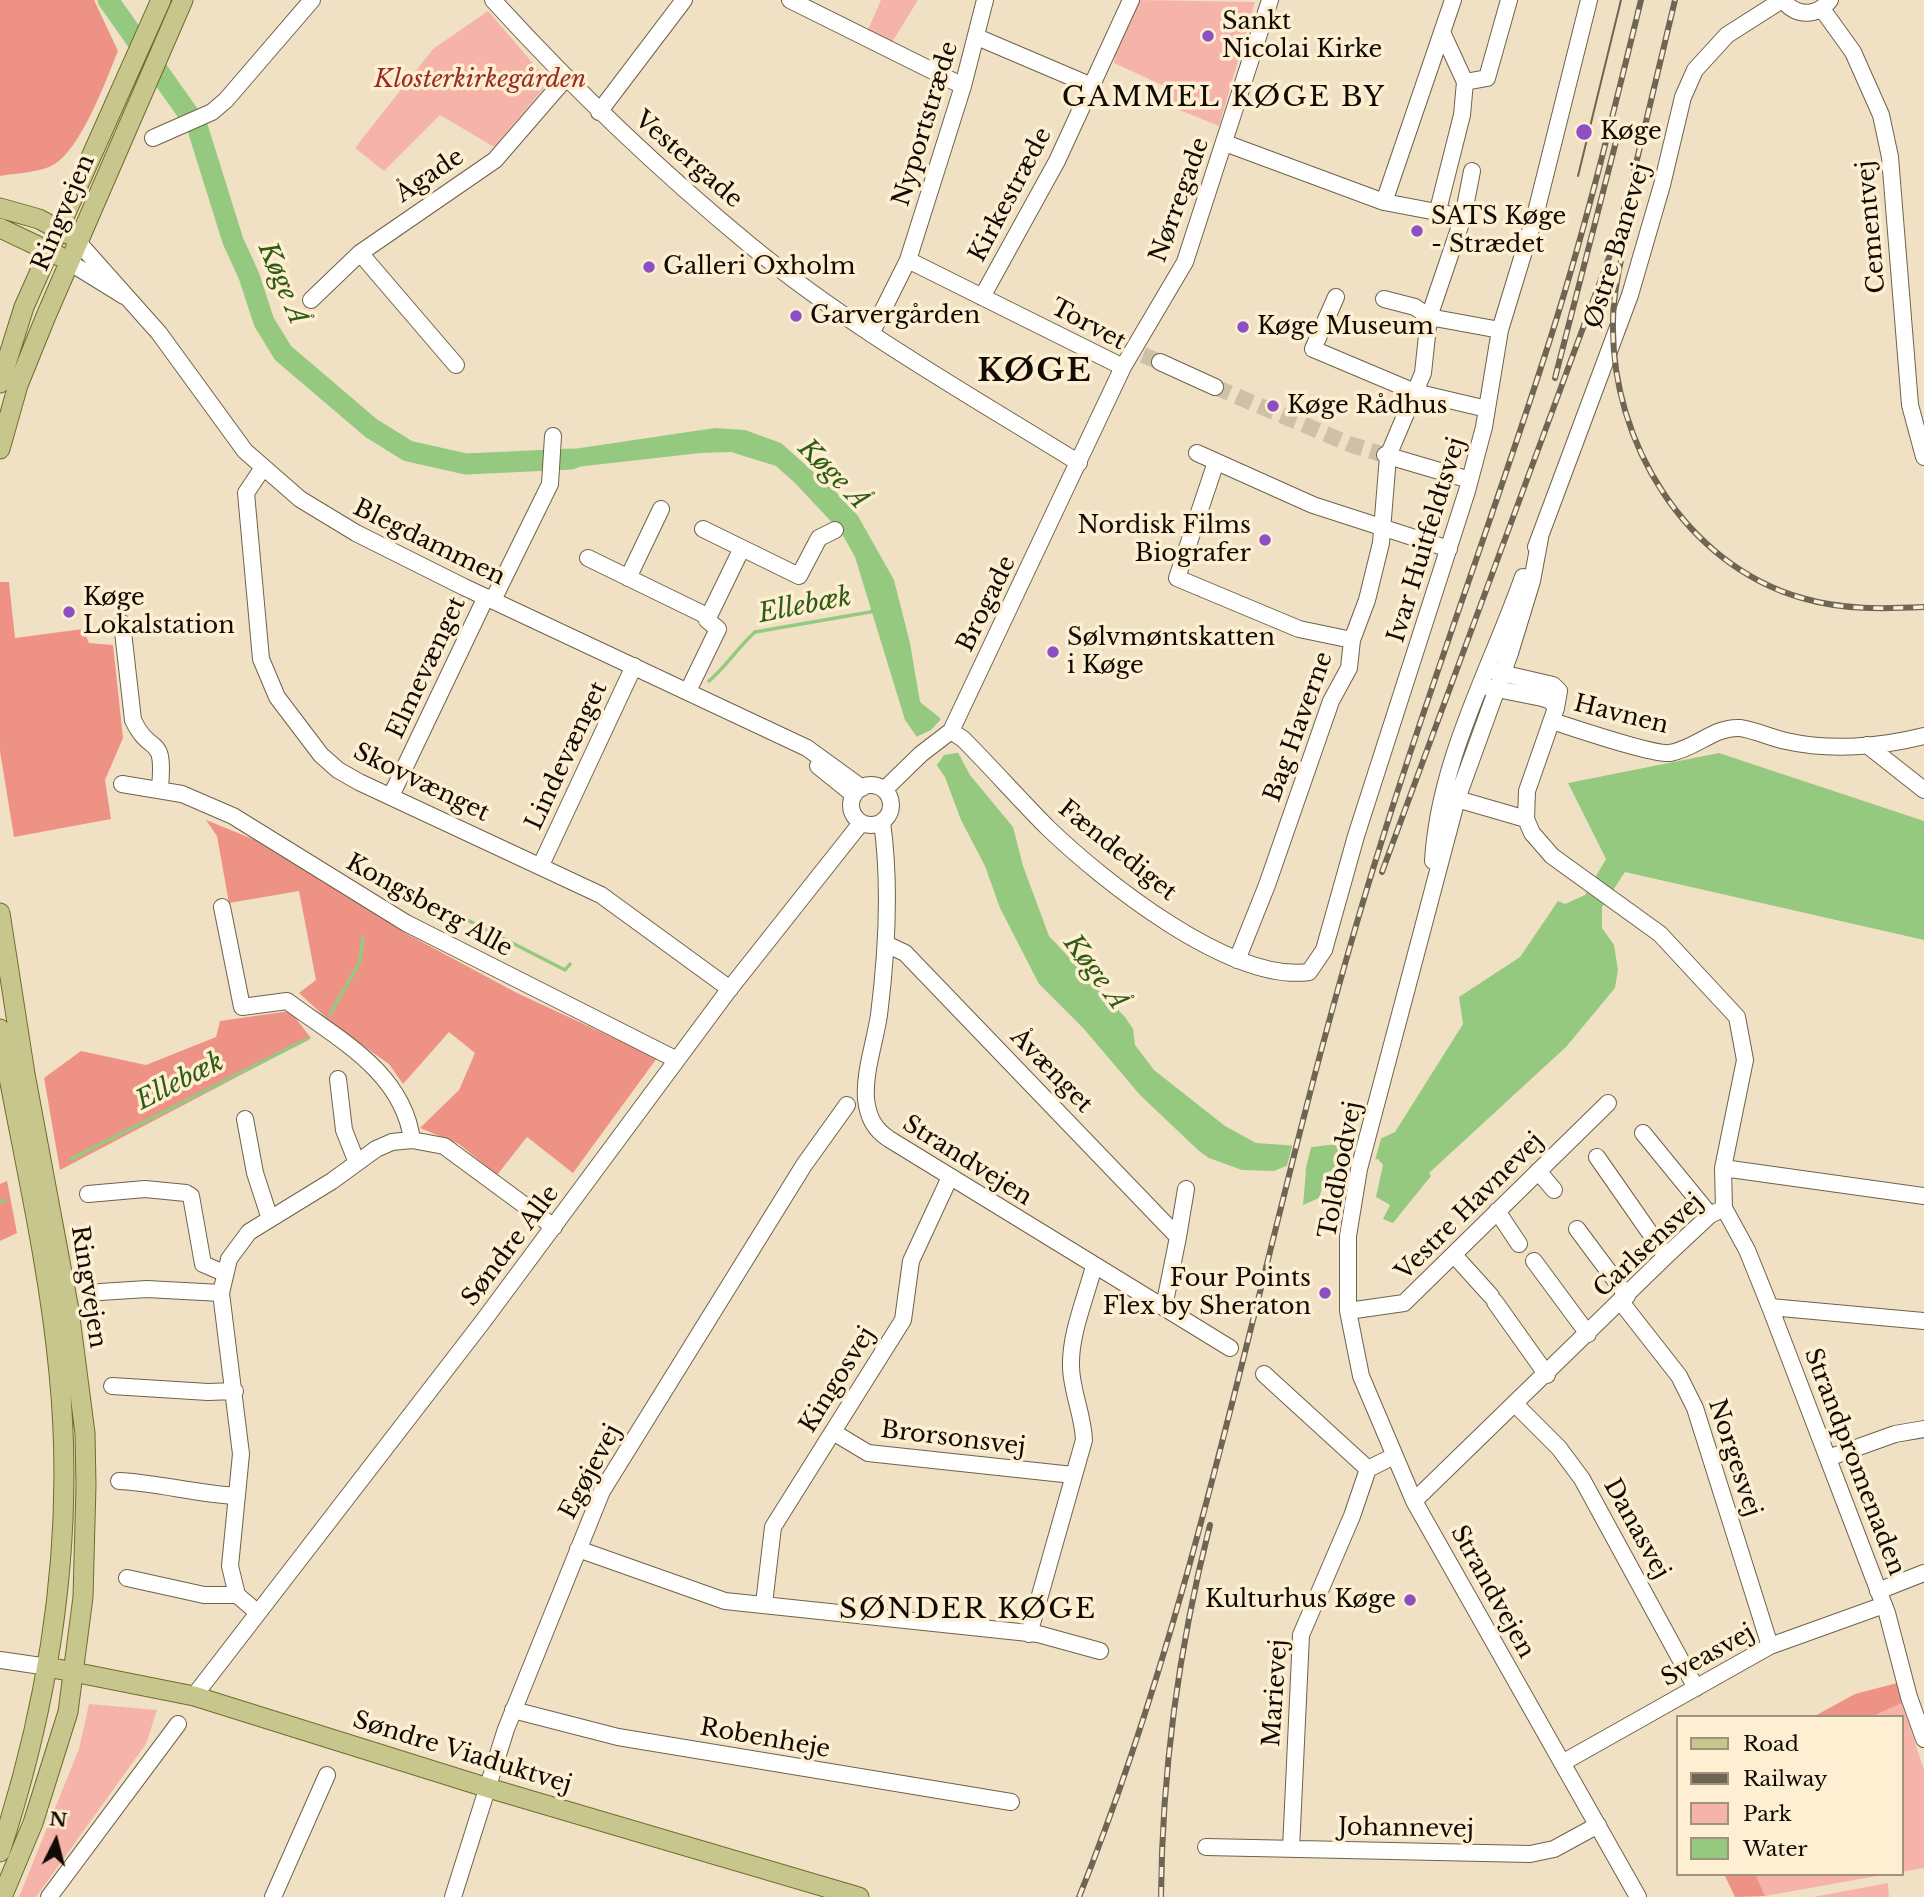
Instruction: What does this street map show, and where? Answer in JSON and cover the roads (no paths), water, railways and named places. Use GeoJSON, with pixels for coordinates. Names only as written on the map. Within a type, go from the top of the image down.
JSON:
{"type":"FeatureCollection","features":[{"type":"Feature","properties":{"kind":"main road","name":"Ringvejen"},"geometry":{"type":"LineString","coordinates":[[0,383],[24,307],[48,249],[161,0]]}},
{"type":"Feature","properties":{"kind":"main road","name":"Ringvejen"},"geometry":{"type":"LineString","coordinates":[[0,449],[18,385],[183,0]]}},
{"type":"Feature","properties":{"kind":"main road"},"geometry":{"type":"LineString","coordinates":[[0,208],[39,219],[78,242]]}},
{"type":"Feature","properties":{"kind":"main road"},"geometry":{"type":"LineString","coordinates":[[0,228],[48,249],[69,262]]}},
{"type":"Feature","properties":{"kind":"main road","name":"Ringvejen"},"geometry":{"type":"LineString","coordinates":[[0,912],[25,1074],[69,1310],[85,1433],[86,1548],[74,1672],[61,1741],[33,1823],[2,1897]]}},
{"type":"Feature","properties":{"kind":"main road","name":"Ringvejen"},"geometry":{"type":"LineString","coordinates":[[0,1029],[53,1318],[65,1485],[63,1537],[48,1667],[27,1766],[0,1852]]}},
{"type":"Feature","properties":{"kind":"main road","name":"Søndre Viaduktvej"},"geometry":{"type":"LineString","coordinates":[[48,1667],[194,1696],[485,1787],[859,1897]]}},
{"type":"Feature","properties":{"kind":"street"},"geometry":{"type":"LineString","coordinates":[[153,138],[212,112],[312,0]]}},
{"type":"Feature","properties":{"kind":"street","name":"Vestergade"},"geometry":{"type":"LineString","coordinates":[[493,0],[599,112],[752,247],[872,334]]}},
{"type":"Feature","properties":{"kind":"street"},"geometry":{"type":"LineString","coordinates":[[599,112],[684,0]]}},
{"type":"Feature","properties":{"kind":"street"},"geometry":{"type":"LineString","coordinates":[[790,0],[963,86]]}},
{"type":"Feature","properties":{"kind":"street","name":"Nyportstræde"},"geometry":{"type":"LineString","coordinates":[[908,260],[963,86],[985,0]]}},
{"type":"Feature","properties":{"kind":"street","name":"Kirkestræde"},"geometry":{"type":"LineString","coordinates":[[986,289],[1057,160],[1131,0]]}},
{"type":"Feature","properties":{"kind":"street","name":"Nørregade"},"geometry":{"type":"LineString","coordinates":[[1123,367],[1139,353],[1185,262],[1270,0]]}},
{"type":"Feature","properties":{"kind":"street"},"geometry":{"type":"LineString","coordinates":[[1384,202],[1453,0]]}},
{"type":"Feature","properties":{"kind":"street"},"geometry":{"type":"LineString","coordinates":[[1465,82],[1487,78],[1509,0]]}},
{"type":"Feature","properties":{"kind":"street","name":"Ivar Huitfeldtsvej"},"geometry":{"type":"LineString","coordinates":[[1237,960],[1301,973],[1314,966],[1324,950],[1356,836],[1470,480],[1488,409],[1500,330],[1536,212],[1589,0]]}},
{"type":"Feature","properties":{"kind":"street"},"geometry":{"type":"LineString","coordinates":[[1782,0],[1795,11],[1803,13],[1826,5]]}},
{"type":"Feature","properties":{"kind":"street","name":"Østre Banevej"},"geometry":{"type":"LineString","coordinates":[[1492,680],[1532,580],[1540,538],[1630,295],[1662,185],[1683,97],[1695,70],[1727,35],[1782,0]]}},
{"type":"Feature","properties":{"kind":"street","name":"Cementvej"},"geometry":{"type":"LineString","coordinates":[[1826,5],[1853,52],[1881,115],[1890,157],[1906,370],[1924,457]]}},
{"type":"Feature","properties":{"kind":"street"},"geometry":{"type":"LineString","coordinates":[[1433,213],[1462,115],[1465,82],[1442,33]]}},
{"type":"Feature","properties":{"kind":"street"},"geometry":{"type":"LineString","coordinates":[[977,37],[1092,86]]}},
{"type":"Feature","properties":{"kind":"street","name":"Ågade"},"geometry":{"type":"LineString","coordinates":[[311,300],[360,253],[495,160],[565,79]]}},
{"type":"Feature","properties":{"kind":"street"},"geometry":{"type":"LineString","coordinates":[[1225,143],[1384,202],[1463,217]]}},
{"type":"Feature","properties":{"kind":"street"},"geometry":{"type":"LineString","coordinates":[[1352,640],[1367,600],[1382,527],[1386,456],[1423,373],[1429,317],[1463,217],[1471,173],[1448,169]]}},
{"type":"Feature","properties":{"kind":"street","name":"Blegdammen"},"geometry":{"type":"LineString","coordinates":[[78,242],[159,333],[212,410],[262,469],[334,521],[780,736],[858,791]]}},
{"type":"Feature","properties":{"kind":"street"},"geometry":{"type":"LineString","coordinates":[[360,253],[456,365]]}},
{"type":"Feature","properties":{"kind":"street"},"geometry":{"type":"LineString","coordinates":[[908,260],[872,334],[1079,463]]}},
{"type":"Feature","properties":{"kind":"street","name":"Torvet"},"geometry":{"type":"LineString","coordinates":[[908,260],[986,289],[1123,367],[1079,463]]}},
{"type":"Feature","properties":{"kind":"street","name":"Blegdammen"},"geometry":{"type":"LineString","coordinates":[[69,262],[129,298]]}},
{"type":"Feature","properties":{"kind":"street"},"geometry":{"type":"LineString","coordinates":[[1336,297],[1313,349],[1415,392],[1488,409]]}},
{"type":"Feature","properties":{"kind":"street"},"geometry":{"type":"LineString","coordinates":[[1384,299],[1415,307],[1429,317],[1500,330]]}},
{"type":"Feature","properties":{"kind":"street"},"geometry":{"type":"LineString","coordinates":[[1160,362],[1215,387]]}},
{"type":"Feature","properties":{"kind":"street","name":"Elmevænget"},"geometry":{"type":"LineString","coordinates":[[391,796],[552,476],[552,436]]}},
{"type":"Feature","properties":{"kind":"street"},"geometry":{"type":"LineString","coordinates":[[1196,453],[1313,505],[1449,549]]}},
{"type":"Feature","properties":{"kind":"street"},"geometry":{"type":"LineString","coordinates":[[1386,456],[1470,480]]}},
{"type":"Feature","properties":{"kind":"street","name":"Bag Haverne"},"geometry":{"type":"LineString","coordinates":[[1216,462],[1177,578],[1299,628],[1352,640],[1349,668],[1331,701],[1267,885],[1237,960]]}},
{"type":"Feature","properties":{"kind":"street","name":"Brogade"},"geometry":{"type":"LineString","coordinates":[[884,790],[923,752],[951,731],[1079,463]]}},
{"type":"Feature","properties":{"kind":"street","name":"Skovvænget"},"geometry":{"type":"LineString","coordinates":[[262,469],[246,494],[261,659],[277,697],[321,755],[338,770],[618,905],[730,989]]}},
{"type":"Feature","properties":{"kind":"street"},"geometry":{"type":"LineString","coordinates":[[628,578],[661,509]]}},
{"type":"Feature","properties":{"kind":"street"},"geometry":{"type":"LineString","coordinates":[[703,529],[799,576],[819,538],[835,530]]}},
{"type":"Feature","properties":{"kind":"street"},"geometry":{"type":"LineString","coordinates":[[688,691],[718,629],[707,620],[742,548]]}},
{"type":"Feature","properties":{"kind":"street"},"geometry":{"type":"LineString","coordinates":[[588,558],[709,617]]}},
{"type":"Feature","properties":{"kind":"street"},"geometry":{"type":"LineString","coordinates":[[122,623],[133,720],[138,731],[158,747],[163,758],[160,788]]}},
{"type":"Feature","properties":{"kind":"street","name":"Lindevænget"},"geometry":{"type":"LineString","coordinates":[[541,866],[634,666]]}},
{"type":"Feature","properties":{"kind":"street","name":"Havnen"},"geometry":{"type":"LineString","coordinates":[[1492,680],[1551,701],[1554,715],[1527,791],[1526,819]]}},
{"type":"Feature","properties":{"kind":"street","name":"Toldbodvej"},"geometry":{"type":"LineString","coordinates":[[1394,1456],[1361,1376],[1348,1311],[1348,1236],[1359,1169],[1431,891],[1492,680]]}},
{"type":"Feature","properties":{"kind":"street","name":"Toldbodvej"},"geometry":{"type":"LineString","coordinates":[[1431,891],[1436,821],[1454,755],[1492,680]]}},
{"type":"Feature","properties":{"kind":"street","name":"Havnen"},"geometry":{"type":"LineString","coordinates":[[1554,715],[1667,753],[1690,748],[1730,728],[1788,742],[1827,746],[1867,745],[1924,736]]}},
{"type":"Feature","properties":{"kind":"street","name":"Fændediget"},"geometry":{"type":"LineString","coordinates":[[951,731],[963,738],[1048,827],[1084,860],[1179,929],[1237,960]]}},
{"type":"Feature","properties":{"kind":"street"},"geometry":{"type":"LineString","coordinates":[[1867,745],[1924,790]]}},
{"type":"Feature","properties":{"kind":"street","name":"Kongsberg Alle"},"geometry":{"type":"LineString","coordinates":[[121,784],[160,788],[233,816],[406,923],[677,1060]]}},
{"type":"Feature","properties":{"kind":"street"},"geometry":{"type":"LineString","coordinates":[[873,786],[884,790],[891,807],[882,822],[872,825],[861,823],[851,807],[858,791],[873,786]]}},
{"type":"Feature","properties":{"kind":"street"},"geometry":{"type":"LineString","coordinates":[[1457,799],[1526,819]]}},
{"type":"Feature","properties":{"kind":"street","name":"Carlsensvej"},"geometry":{"type":"LineString","coordinates":[[1414,1501],[1516,1405],[1666,1256],[1717,1211],[1745,1060],[1737,1017],[1724,1000],[1660,933],[1584,882],[1552,856],[1532,833],[1526,819]]}},
{"type":"Feature","properties":{"kind":"street","name":"Strandvejen"},"geometry":{"type":"LineString","coordinates":[[882,822],[886,855],[886,944],[866,1089],[868,1110],[877,1131],[1230,1348]]}},
{"type":"Feature","properties":{"kind":"street","name":"Søndre Alle"},"geometry":{"type":"LineString","coordinates":[[194,1696],[554,1227],[730,989],[861,823]]}},
{"type":"Feature","properties":{"kind":"street"},"geometry":{"type":"LineString","coordinates":[[222,907],[242,1007],[287,1001],[344,1042],[393,1087],[405,1108],[412,1140]]}},
{"type":"Feature","properties":{"kind":"street","name":"Åvænget"},"geometry":{"type":"LineString","coordinates":[[886,944],[905,953],[1178,1237]]}},
{"type":"Feature","properties":{"kind":"street"},"geometry":{"type":"LineString","coordinates":[[338,1079],[344,1130],[357,1163]]}},
{"type":"Feature","properties":{"kind":"street","name":"Vestre Havnevej"},"geometry":{"type":"LineString","coordinates":[[1348,1311],[1404,1303],[1608,1103]]}},
{"type":"Feature","properties":{"kind":"street","name":"Egøjevej"},"geometry":{"type":"LineString","coordinates":[[453,1897],[485,1787],[513,1710],[608,1479],[804,1165],[847,1105]]}},
{"type":"Feature","properties":{"kind":"street"},"geometry":{"type":"LineString","coordinates":[[245,1119],[255,1173],[270,1219]]}},
{"type":"Feature","properties":{"kind":"street"},"geometry":{"type":"LineString","coordinates":[[1578,1132],[1666,1256]]}},
{"type":"Feature","properties":{"kind":"street","name":"Strandpromenaden"},"geometry":{"type":"LineString","coordinates":[[1643,1133],[1717,1211],[1747,1250],[1917,1694],[1924,1739]]}},
{"type":"Feature","properties":{"kind":"street"},"geometry":{"type":"LineString","coordinates":[[257,1612],[237,1595],[230,1566],[241,1454],[235,1391],[222,1321],[221,1293],[224,1273],[236,1247],[249,1232],[376,1149],[392,1142],[412,1140],[434,1143],[462,1156],[554,1227]]}},
{"type":"Feature","properties":{"kind":"street"},"geometry":{"type":"LineString","coordinates":[[1723,1168],[1924,1196]]}},
{"type":"Feature","properties":{"kind":"street"},"geometry":{"type":"LineString","coordinates":[[1538,1171],[1554,1191]]}},
{"type":"Feature","properties":{"kind":"street","name":"Kingosvej"},"geometry":{"type":"LineString","coordinates":[[764,1604],[773,1527],[903,1320],[911,1261],[950,1177]]}},
{"type":"Feature","properties":{"kind":"street"},"geometry":{"type":"LineString","coordinates":[[88,1194],[145,1189],[186,1193],[191,1196],[203,1264],[224,1273]]}},
{"type":"Feature","properties":{"kind":"street"},"geometry":{"type":"LineString","coordinates":[[1164,1307],[1186,1189]]}},
{"type":"Feature","properties":{"kind":"street"},"geometry":{"type":"LineString","coordinates":[[1496,1211],[1519,1244]]}},
{"type":"Feature","properties":{"kind":"street","name":"Norgesvej"},"geometry":{"type":"LineString","coordinates":[[1577,1229],[1679,1376],[1695,1408],[1770,1646]]}},
{"type":"Feature","properties":{"kind":"street"},"geometry":{"type":"LineString","coordinates":[[1454,1255],[1493,1299],[1546,1374]]}},
{"type":"Feature","properties":{"kind":"street"},"geometry":{"type":"LineString","coordinates":[[1534,1261],[1588,1334]]}},
{"type":"Feature","properties":{"kind":"street"},"geometry":{"type":"LineString","coordinates":[[1029,1633],[1084,1440],[1083,1416],[1071,1370],[1071,1354],[1094,1266]]}},
{"type":"Feature","properties":{"kind":"street"},"geometry":{"type":"LineString","coordinates":[[100,1292],[147,1289],[221,1293]]}},
{"type":"Feature","properties":{"kind":"street"},"geometry":{"type":"LineString","coordinates":[[1770,1307],[1924,1321]]}},
{"type":"Feature","properties":{"kind":"street"},"geometry":{"type":"LineString","coordinates":[[1264,1374],[1368,1469],[1394,1456]]}},
{"type":"Feature","properties":{"kind":"street"},"geometry":{"type":"LineString","coordinates":[[112,1386],[235,1391]]}},
{"type":"Feature","properties":{"kind":"street","name":"Danasvej"},"geometry":{"type":"LineString","coordinates":[[1516,1405],[1559,1448],[1582,1479],[1696,1688]]}},
{"type":"Feature","properties":{"kind":"street"},"geometry":{"type":"LineString","coordinates":[[1828,1458],[1895,1434],[1924,1429]]}},
{"type":"Feature","properties":{"kind":"street","name":"Brorsonsvej"},"geometry":{"type":"LineString","coordinates":[[833,1432],[868,1453],[1073,1475]]}},
{"type":"Feature","properties":{"kind":"street","name":"Strandvejen"},"geometry":{"type":"LineString","coordinates":[[1394,1456],[1414,1501],[1638,1897]]}},
{"type":"Feature","properties":{"kind":"street","name":"Marievej"},"geometry":{"type":"LineString","coordinates":[[1291,1849],[1301,1635],[1352,1516],[1368,1469]]}},
{"type":"Feature","properties":{"kind":"street"},"geometry":{"type":"LineString","coordinates":[[118,1481],[159,1483],[185,1490],[237,1496]]}},
{"type":"Feature","properties":{"kind":"street"},"geometry":{"type":"LineString","coordinates":[[578,1549],[725,1601],[1029,1633],[1100,1651]]}},
{"type":"Feature","properties":{"kind":"street","name":"Sveasvej"},"geometry":{"type":"LineString","coordinates":[[1562,1763],[1770,1646],[1881,1598],[1924,1573]]}},
{"type":"Feature","properties":{"kind":"street"},"geometry":{"type":"LineString","coordinates":[[127,1578],[204,1595],[237,1595]]}},
{"type":"Feature","properties":{"kind":"street"},"geometry":{"type":"LineString","coordinates":[[0,1660],[48,1667]]}},
{"type":"Feature","properties":{"kind":"street","name":"Robenheje"},"geometry":{"type":"LineString","coordinates":[[513,1710],[618,1737],[1010,1802]]}},
{"type":"Feature","properties":{"kind":"street"},"geometry":{"type":"LineString","coordinates":[[49,1897],[178,1724]]}},
{"type":"Feature","properties":{"kind":"street"},"geometry":{"type":"LineString","coordinates":[[273,1897],[327,1775]]}},
{"type":"Feature","properties":{"kind":"street","name":"Johannevej"},"geometry":{"type":"LineString","coordinates":[[1206,1847],[1530,1854],[1554,1849],[1598,1825]]}},
{"type":"Feature","properties":{"kind":"water"},"geometry":{"type":"Polygon","coordinates":[[[715,428],[745,430],[781,443],[837,493],[858,516],[894,580],[910,643],[920,702],[939,717],[970,775],[1013,827],[1023,866],[1049,936],[1125,1017],[1133,1029],[1135,1045],[1154,1070],[1225,1126],[1256,1143],[1313,1147],[1382,1138],[1395,1132],[1463,1024],[1459,997],[1520,957],[1558,901],[1565,904],[1585,895],[1606,859],[1568,783],[1719,753],[1924,821],[1924,940],[1625,872],[1602,907],[1602,928],[1614,945],[1618,970],[1615,988],[1566,1047],[1429,1173],[1431,1176],[1393,1223],[1383,1219],[1390,1205],[1376,1197],[1383,1165],[1378,1159],[1328,1172],[1319,1198],[1303,1205],[1306,1171],[1286,1166],[1274,1171],[1242,1170],[1209,1158],[1199,1151],[1140,1095],[1084,1029],[1039,984],[1000,908],[985,866],[961,820],[945,777],[905,720],[855,557],[841,532],[795,483],[776,466],[731,452],[559,469],[560,451],[715,428]]]}},
{"type":"Feature","properties":{"kind":"waterway","name":"Køge Å"},"geometry":{"type":"LineString","coordinates":[[108,0],[197,126],[233,241],[249,276],[264,322],[283,353],[371,428],[408,451],[466,464],[572,459]]}},
{"type":"Feature","properties":{"kind":"waterway","name":"Ellebæk"},"geometry":{"type":"LineString","coordinates":[[709,681],[755,632],[876,611]]}},
{"type":"Feature","properties":{"kind":"waterway","name":"Ellebæk"},"geometry":{"type":"LineString","coordinates":[[397,892],[411,891],[565,970],[570,964]]}},
{"type":"Feature","properties":{"kind":"waterway","name":"Ellebæk"},"geometry":{"type":"LineString","coordinates":[[330,1014],[360,962],[363,937]]}},
{"type":"Feature","properties":{"kind":"waterway","name":"Ellebæk"},"geometry":{"type":"LineString","coordinates":[[71,1159],[307,1039]]}},
{"type":"Feature","properties":{"kind":"waterway","name":"Ellebæk"},"geometry":{"type":"LineString","coordinates":[[0,1202],[5,1200]]}},
{"type":"Feature","properties":{"kind":"tunnel"},"geometry":{"type":"LineString","coordinates":[[1143,355],[1160,362]]}},
{"type":"Feature","properties":{"kind":"tunnel"},"geometry":{"type":"LineString","coordinates":[[1215,387],[1352,445],[1385,455]]}},
{"type":"Feature","properties":{"kind":"tram line"},"geometry":{"type":"LineString","coordinates":[[1578,176],[1621,0]]}},
{"type":"Feature","properties":{"kind":"railway"},"geometry":{"type":"LineString","coordinates":[[1079,1897],[1122,1782],[1160,1665],[1226,1428],[1316,1069],[1349,950],[1419,726],[1559,311],[1596,179],[1641,0]]}},
{"type":"Feature","properties":{"kind":"railway"},"geometry":{"type":"LineString","coordinates":[[1382,872],[1614,244],[1675,0]]}},
{"type":"Feature","properties":{"kind":"railway"},"geometry":{"type":"LineString","coordinates":[[1555,378],[1619,130]]}},
{"type":"Feature","properties":{"kind":"railway"},"geometry":{"type":"LineString","coordinates":[[1627,234],[1614,301],[1616,368],[1625,412],[1641,454],[1663,493],[1691,528],[1723,558],[1760,582],[1802,598],[1848,607],[1924,607]]}},
{"type":"Feature","properties":{"kind":"railway"},"geometry":{"type":"LineString","coordinates":[[1161,1897],[1165,1803],[1174,1710],[1189,1617],[1210,1525]]}},
{"type":"Feature","properties":{"kind":"place","name":"Sankt Nicolai Kirke"},"geometry":{"type":"Point","coordinates":[1208,36]}},
{"type":"Feature","properties":{"kind":"place","name":"Køge"},"geometry":{"type":"Point","coordinates":[1584,132]}},
{"type":"Feature","properties":{"kind":"place","name":"SATS Køge - Strædet"},"geometry":{"type":"Point","coordinates":[1417,231]}},
{"type":"Feature","properties":{"kind":"place","name":"Galleri Oxholm"},"geometry":{"type":"Point","coordinates":[649,267]}},
{"type":"Feature","properties":{"kind":"place","name":"Garvergården"},"geometry":{"type":"Point","coordinates":[796,316]}},
{"type":"Feature","properties":{"kind":"place","name":"Køge Museum"},"geometry":{"type":"Point","coordinates":[1243,327]}},
{"type":"Feature","properties":{"kind":"place","name":"Køge Rådhus"},"geometry":{"type":"Point","coordinates":[1273,406]}},
{"type":"Feature","properties":{"kind":"place","name":"Nordisk Films Biografer"},"geometry":{"type":"Point","coordinates":[1265,540]}},
{"type":"Feature","properties":{"kind":"place","name":"Køge Lokalstation"},"geometry":{"type":"Point","coordinates":[69,612]}},
{"type":"Feature","properties":{"kind":"place","name":"Sølvmøntskatten i Køge"},"geometry":{"type":"Point","coordinates":[1053,652]}},
{"type":"Feature","properties":{"kind":"place","name":"Four Points Flex by Sheraton"},"geometry":{"type":"Point","coordinates":[1325,1293]}},
{"type":"Feature","properties":{"kind":"place","name":"Kulturhus Køge"},"geometry":{"type":"Point","coordinates":[1410,1600]}},
{"type":"Feature","properties":{"kind":"district","name":"GAMMEL KØGE BY"},"geometry":{"type":"Point","coordinates":[1224,98]}},
{"type":"Feature","properties":{"kind":"district","name":"KØGE"},"geometry":{"type":"Point","coordinates":[1035,372]}},
{"type":"Feature","properties":{"kind":"district","name":"SØNDER KØGE"},"geometry":{"type":"Point","coordinates":[968,1610]}},
{"type":"Feature","properties":{"kind":"park label","name":"Klosterkirkegården"},"geometry":{"type":"Point","coordinates":[480,80]}}]}
